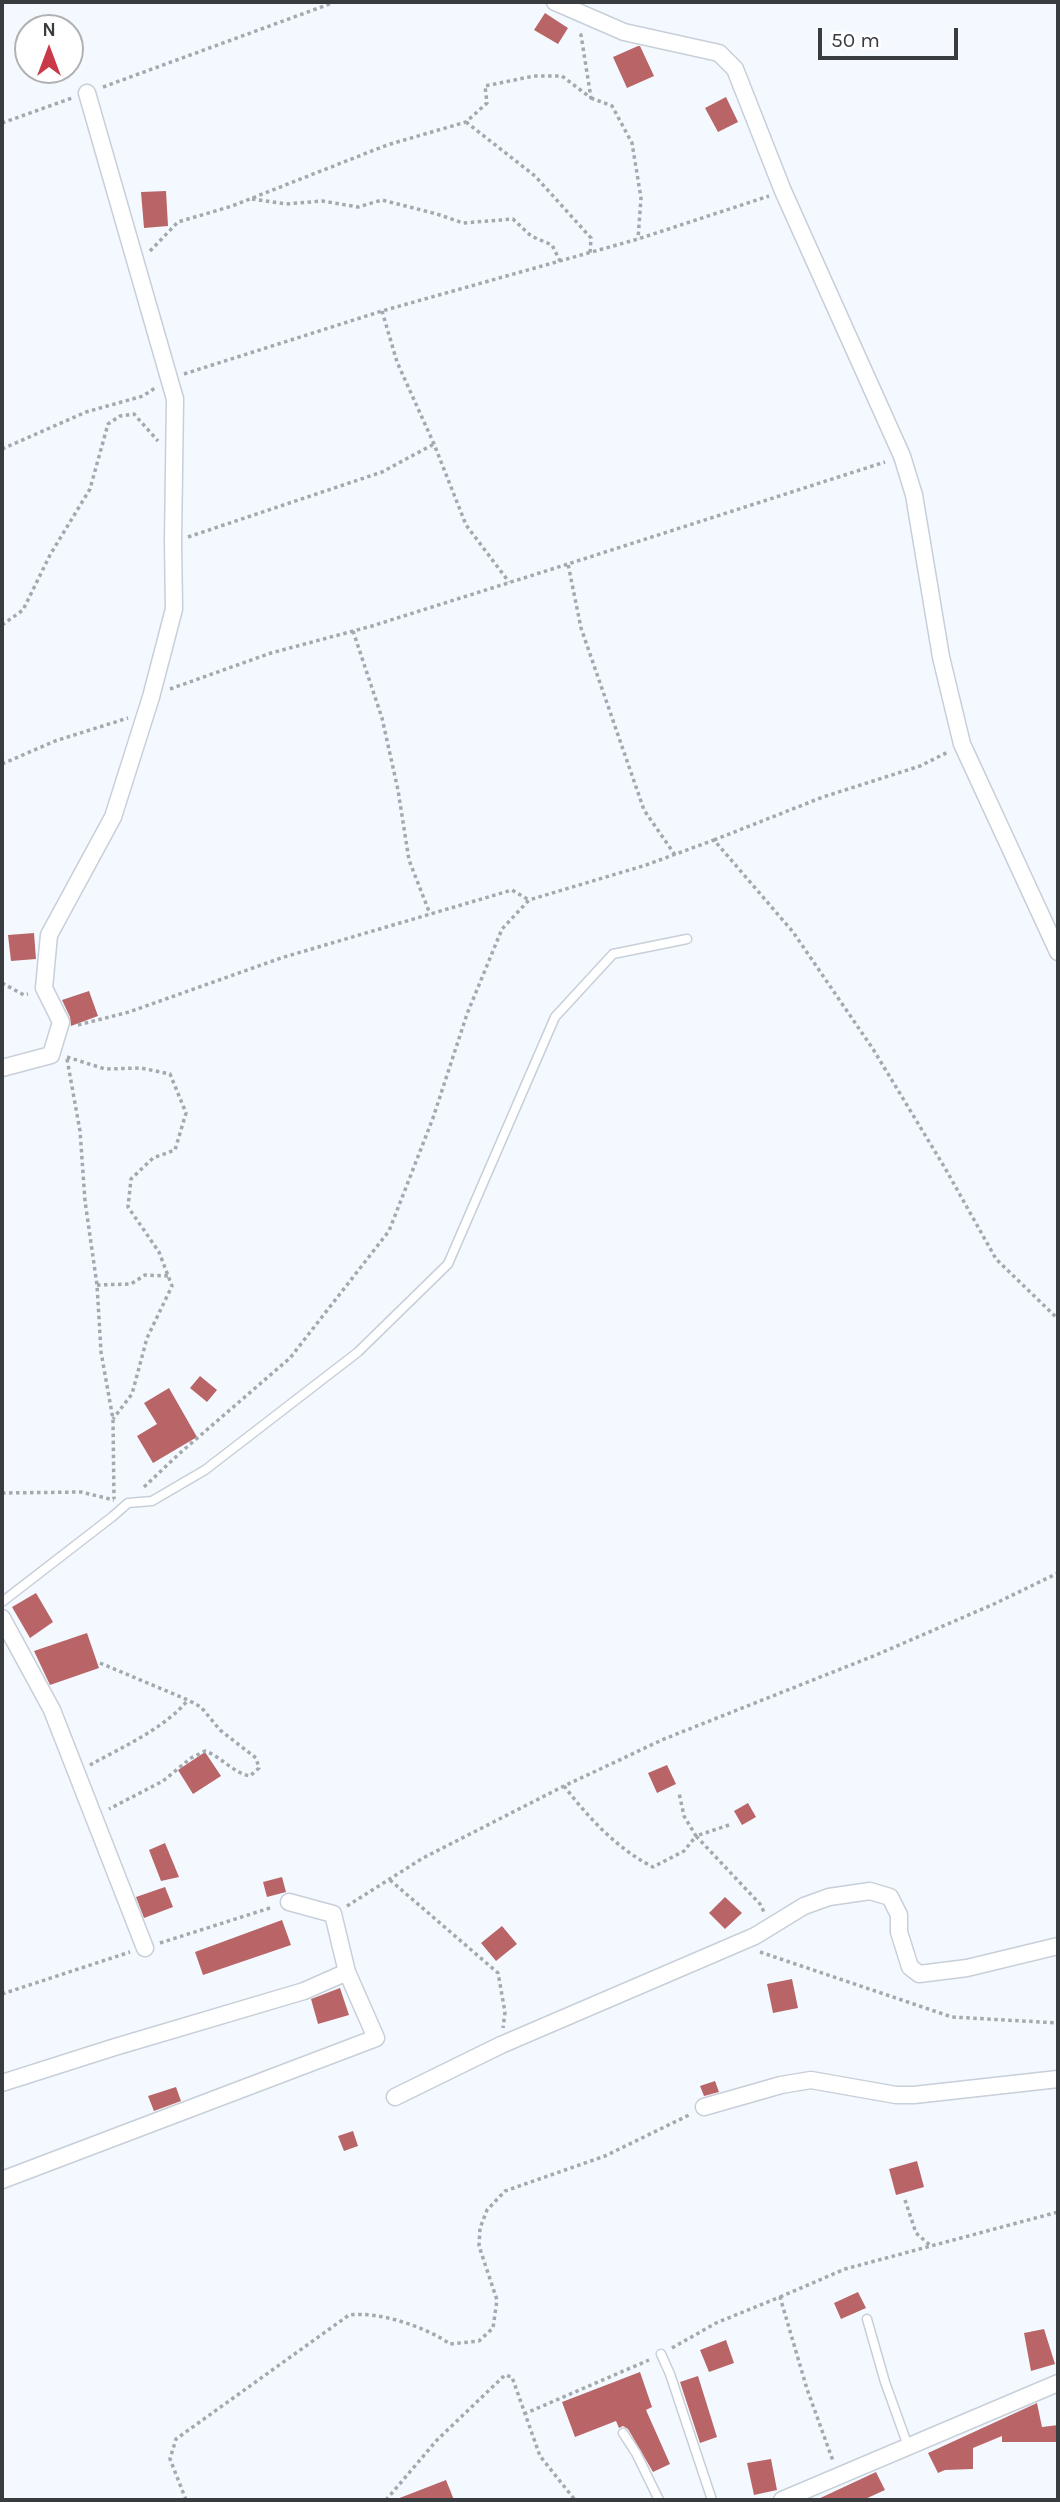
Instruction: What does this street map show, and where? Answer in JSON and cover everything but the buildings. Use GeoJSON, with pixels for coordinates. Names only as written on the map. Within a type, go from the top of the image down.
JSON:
{"type":"FeatureCollection","features":[{"type":"Feature","properties":{"kind":"street"},"geometry":{"type":"LineString","coordinates":[[555,2],[624,32],[719,53],[735,69],[783,191],[902,456],[914,495],[942,657],[962,744],[1058,952]]}},
{"type":"Feature","properties":{"kind":"street"},"geometry":{"type":"LineString","coordinates":[[2,1068],[51,1055],[61,1022],[44,988],[49,935],[113,817],[151,697],[174,609],[175,399],[87,93]]}},
{"type":"Feature","properties":{"kind":"street"},"geometry":{"type":"LineString","coordinates":[[2,1618],[52,1710],[145,1948]]}},
{"type":"Feature","properties":{"kind":"street"},"geometry":{"type":"LineString","coordinates":[[396,2097],[501,2045],[737,1944],[804,1906],[830,1897],[870,1891],[890,1896],[898,1915],[910,1967],[919,1975],[967,1968],[1058,1946]]}},
{"type":"Feature","properties":{"kind":"street"},"geometry":{"type":"LineString","coordinates":[[2,2180],[376,2038],[347,1972],[333,1914],[289,1902]]}},
{"type":"Feature","properties":{"kind":"street"},"geometry":{"type":"LineString","coordinates":[[2,2083],[115,2046],[304,1991],[347,1972]]}},
{"type":"Feature","properties":{"kind":"street"},"geometry":{"type":"LineString","coordinates":[[704,2107],[781,2085],[811,2080],[896,2095],[914,2095],[1058,2078]]}},
{"type":"Feature","properties":{"kind":"street"},"geometry":{"type":"LineString","coordinates":[[782,2500],[1058,2383]]}},
{"type":"Feature","properties":{"kind":"lane"},"geometry":{"type":"LineString","coordinates":[[2,1602],[128,1503],[152,1501],[205,1470],[358,1352],[448,1264],[555,1017],[613,954],[687,939]]}},
{"type":"Feature","properties":{"kind":"lane"},"geometry":{"type":"LineString","coordinates":[[867,2319],[885,2382],[908,2446]]}},
{"type":"Feature","properties":{"kind":"lane"},"geometry":{"type":"LineString","coordinates":[[661,2354],[712,2500]]}},
{"type":"Feature","properties":{"kind":"lane"},"geometry":{"type":"LineString","coordinates":[[623,2433],[659,2500]]}},
{"type":"Feature","properties":{"kind":"path"},"geometry":{"type":"LineString","coordinates":[[2,123],[335,2]]}},
{"type":"Feature","properties":{"kind":"path"},"geometry":{"type":"LineString","coordinates":[[591,98],[581,35],[592,34]]}},
{"type":"Feature","properties":{"kind":"path"},"geometry":{"type":"LineString","coordinates":[[136,265],[178,222],[250,199],[387,145],[466,122],[488,103],[485,86],[534,76],[562,76],[591,98],[612,106],[632,143],[641,198],[638,239]]}},
{"type":"Feature","properties":{"kind":"path"},"geometry":{"type":"LineString","coordinates":[[466,122],[535,176],[591,238],[590,253]]}},
{"type":"Feature","properties":{"kind":"path"},"geometry":{"type":"LineString","coordinates":[[2,449],[86,412],[143,396],[168,379],[382,311],[638,239],[783,191]]}},
{"type":"Feature","properties":{"kind":"path"},"geometry":{"type":"LineString","coordinates":[[250,199],[286,205],[322,201],[358,207],[382,200],[463,223],[513,219],[531,236],[552,245],[560,261]]}},
{"type":"Feature","properties":{"kind":"path"},"geometry":{"type":"LineString","coordinates":[[382,311],[397,362],[434,444],[466,525],[509,582]]}},
{"type":"Feature","properties":{"kind":"path"},"geometry":{"type":"LineString","coordinates":[[2,625],[23,610],[50,555],[90,489],[108,424],[120,416],[134,414],[175,461]]}},
{"type":"Feature","properties":{"kind":"path"},"geometry":{"type":"LineString","coordinates":[[173,542],[382,472],[434,444]]}},
{"type":"Feature","properties":{"kind":"path"},"geometry":{"type":"LineString","coordinates":[[2,764],[55,741],[136,715],[151,697],[271,653],[353,631],[568,564],[902,456]]}},
{"type":"Feature","properties":{"kind":"path"},"geometry":{"type":"LineString","coordinates":[[568,564],[581,628],[644,810],[675,855]]}},
{"type":"Feature","properties":{"kind":"path"},"geometry":{"type":"LineString","coordinates":[[353,631],[382,718],[398,790],[409,860],[430,914]]}},
{"type":"Feature","properties":{"kind":"path"},"geometry":{"type":"LineString","coordinates":[[2,1493],[80,1492],[128,1503],[180,1453],[290,1358],[389,1231],[433,1118],[467,1014],[502,929],[529,900],[646,866],[823,797],[920,765],[962,744]]}},
{"type":"Feature","properties":{"kind":"path"},"geometry":{"type":"LineString","coordinates":[[715,840],[793,932],[873,1049],[946,1168],[996,1259],[1058,1319]]}},
{"type":"Feature","properties":{"kind":"path"},"geometry":{"type":"LineString","coordinates":[[114,1499],[113,1419],[101,1352],[97,1285],[85,1201],[80,1131],[67,1057],[57,1037],[281,958],[512,890],[529,900]]}},
{"type":"Feature","properties":{"kind":"path"},"geometry":{"type":"LineString","coordinates":[[2,983],[24,995],[44,988]]}},
{"type":"Feature","properties":{"kind":"path"},"geometry":{"type":"LineString","coordinates":[[67,1057],[105,1069],[141,1068],[170,1074],[186,1113],[175,1150],[153,1158],[131,1179],[128,1207],[159,1252],[172,1286],[147,1338],[132,1394],[113,1419]]}},
{"type":"Feature","properties":{"kind":"path"},"geometry":{"type":"LineString","coordinates":[[97,1285],[131,1284],[145,1275],[168,1276]]}},
{"type":"Feature","properties":{"kind":"path"},"geometry":{"type":"LineString","coordinates":[[333,1914],[423,1858],[564,1786],[664,1739],[947,1625],[1058,1573]]}},
{"type":"Feature","properties":{"kind":"path"},"geometry":{"type":"LineString","coordinates":[[94,1822],[113,1806],[163,1781],[191,1758],[205,1751],[216,1755],[241,1774],[250,1776],[259,1768],[256,1758],[220,1730],[201,1707],[100,1663]]}},
{"type":"Feature","properties":{"kind":"path"},"geometry":{"type":"LineString","coordinates":[[76,1773],[154,1728],[179,1711],[188,1700]]}},
{"type":"Feature","properties":{"kind":"path"},"geometry":{"type":"LineString","coordinates":[[564,1786],[585,1814],[635,1859],[653,1867],[684,1851],[696,1836],[729,1825]]}},
{"type":"Feature","properties":{"kind":"path"},"geometry":{"type":"LineString","coordinates":[[679,1793],[684,1816],[696,1836],[760,1904],[771,1927]]}},
{"type":"Feature","properties":{"kind":"path"},"geometry":{"type":"LineString","coordinates":[[390,1880],[498,1973],[505,2012],[501,2045]]}},
{"type":"Feature","properties":{"kind":"path"},"geometry":{"type":"LineString","coordinates":[[737,1944],[952,2017],[1058,2023]]}},
{"type":"Feature","properties":{"kind":"path"},"geometry":{"type":"LineString","coordinates":[[186,2500],[170,2459],[176,2439],[349,2315],[364,2313],[433,2332],[450,2344],[479,2342],[493,2328],[497,2300],[479,2246],[480,2228],[488,2210],[505,2191],[605,2156],[704,2107]]}},
{"type":"Feature","properties":{"kind":"path"},"geometry":{"type":"LineString","coordinates":[[905,2200],[916,2233],[932,2247]]}},
{"type":"Feature","properties":{"kind":"path"},"geometry":{"type":"LineString","coordinates":[[524,2414],[661,2354],[716,2323],[845,2269],[1058,2212]]}},
{"type":"Feature","properties":{"kind":"path"},"geometry":{"type":"LineString","coordinates":[[780,2297],[807,2389],[832,2452],[837,2477]]}},
{"type":"Feature","properties":{"kind":"path"},"geometry":{"type":"LineString","coordinates":[[386,2500],[437,2440],[505,2375],[512,2376],[540,2456],[575,2500]]}}]}
